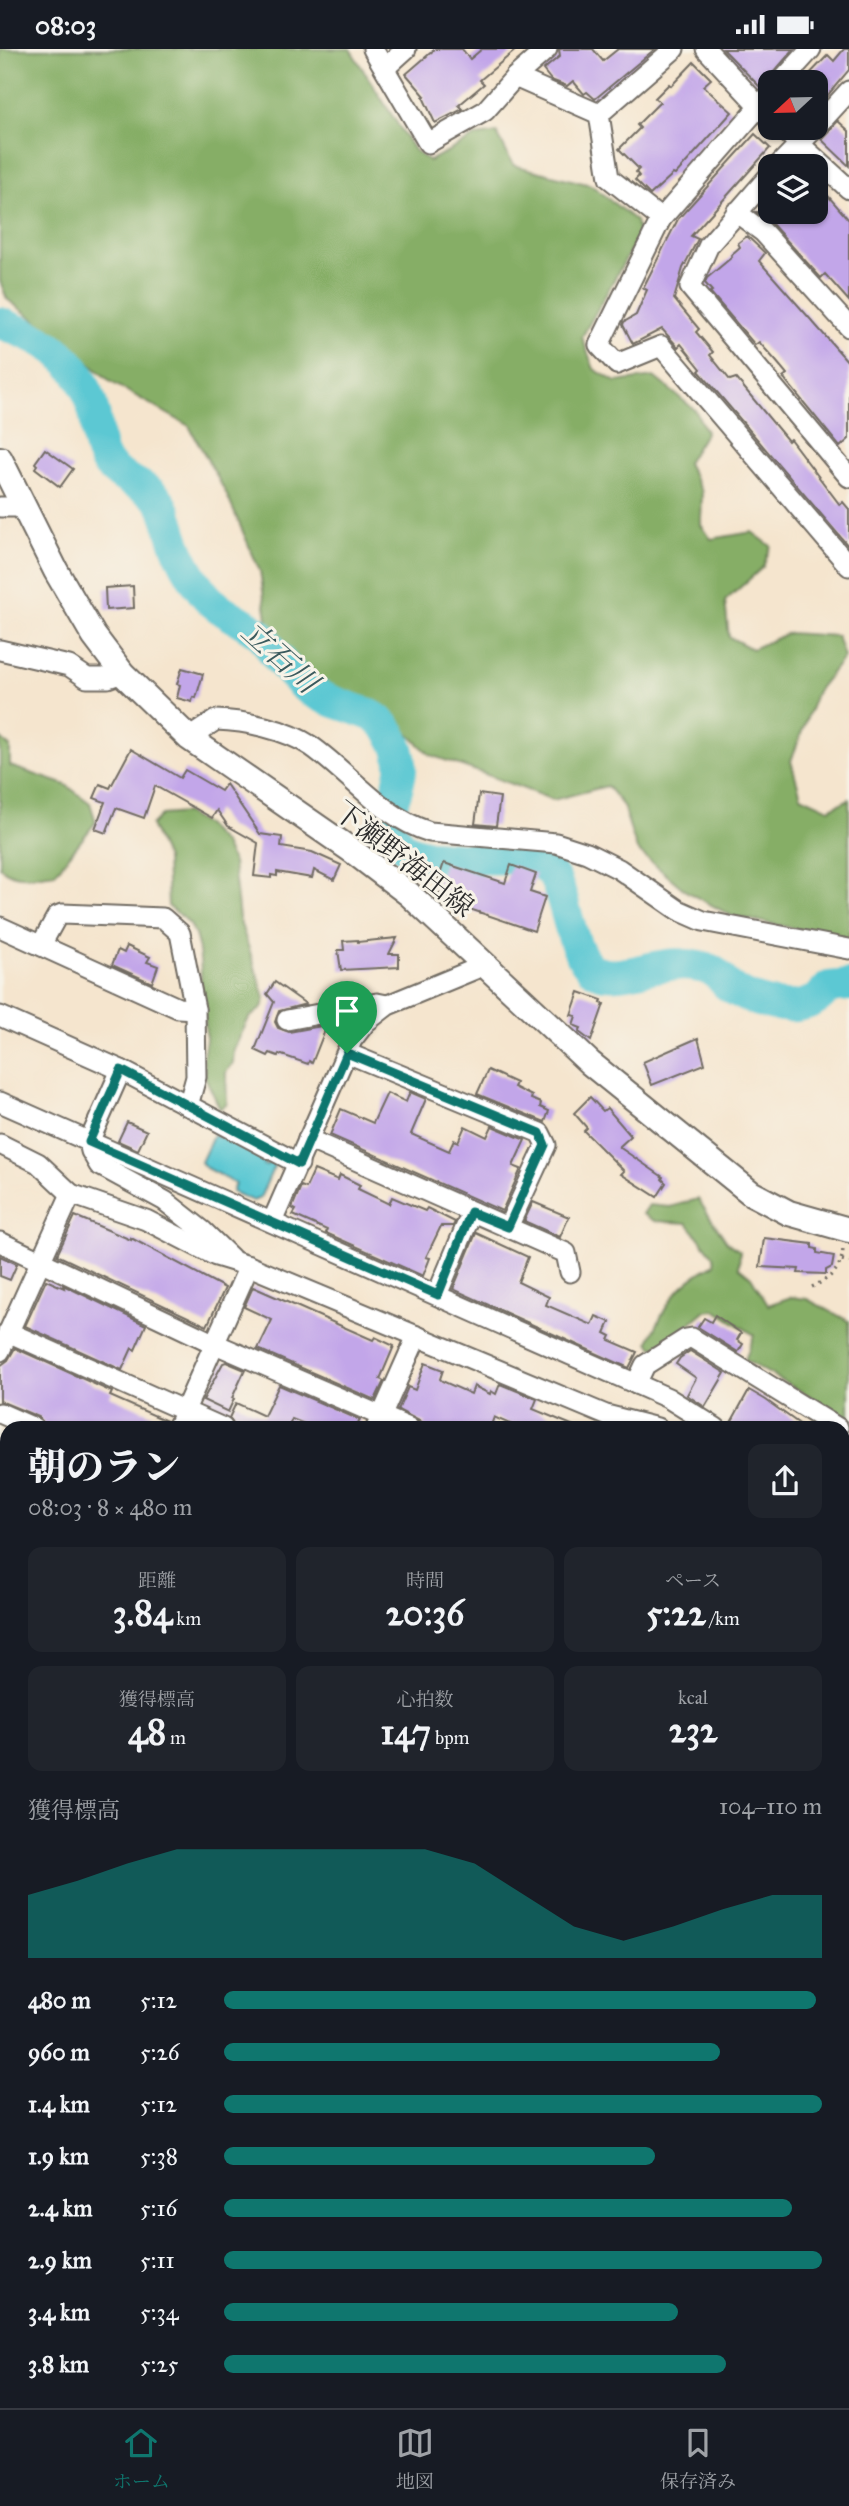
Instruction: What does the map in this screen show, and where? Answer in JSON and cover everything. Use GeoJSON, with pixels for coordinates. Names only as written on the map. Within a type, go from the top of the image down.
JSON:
{"type":"FeatureCollection","features":[{"type":"Feature","properties":{"kind":"main road","name":"下瀬野海田線"},"geometry":{"type":"LineString","coordinates":[[0,459],[12,507],[94,636],[122,673],[189,738],[354,852],[409,894],[590,1063],[751,1193],[789,1213],[848,1230]]}},
{"type":"Feature","properties":{"kind":"street"},"geometry":{"type":"LineString","coordinates":[[373,49],[428,143],[485,111],[515,77],[547,49]]}},
{"type":"Feature","properties":{"kind":"street"},"geometry":{"type":"LineString","coordinates":[[385,68],[406,49]]}},
{"type":"Feature","properties":{"kind":"street"},"geometry":{"type":"LineString","coordinates":[[599,114],[674,49]]}},
{"type":"Feature","properties":{"kind":"street"},"geometry":{"type":"LineString","coordinates":[[706,49],[758,98]]}},
{"type":"Feature","properties":{"kind":"street"},"geometry":{"type":"LineString","coordinates":[[792,70],[811,49]]}},
{"type":"Feature","properties":{"kind":"street"},"geometry":{"type":"LineString","coordinates":[[515,77],[599,114]]}},
{"type":"Feature","properties":{"kind":"street"},"geometry":{"type":"LineString","coordinates":[[828,113],[849,91]]}},
{"type":"Feature","properties":{"kind":"street"},"geometry":{"type":"LineString","coordinates":[[599,114],[609,178],[661,219]]}},
{"type":"Feature","properties":{"kind":"street"},"geometry":{"type":"LineString","coordinates":[[758,115],[661,219],[599,345],[617,364],[661,346],[849,566]]}},
{"type":"Feature","properties":{"kind":"street"},"geometry":{"type":"LineString","coordinates":[[796,140],[849,189]]}},
{"type":"Feature","properties":{"kind":"street"},"geometry":{"type":"LineString","coordinates":[[789,154],[803,140]]}},
{"type":"Feature","properties":{"kind":"street"},"geometry":{"type":"LineString","coordinates":[[758,188],[709,244],[690,287],[848,474]]}},
{"type":"Feature","properties":{"kind":"street"},"geometry":{"type":"LineString","coordinates":[[736,212],[763,232],[849,327]]}},
{"type":"Feature","properties":{"kind":"street"},"geometry":{"type":"LineString","coordinates":[[0,650],[69,666],[87,678],[108,678],[122,673]]}},
{"type":"Feature","properties":{"kind":"street"},"geometry":{"type":"LineString","coordinates":[[189,738],[216,720],[250,724],[290,736],[310,746],[410,826],[430,832],[555,843],[587,852],[619,869],[678,910],[702,921],[849,949]]}},
{"type":"Feature","properties":{"kind":"street"},"geometry":{"type":"LineString","coordinates":[[41,945],[57,916],[62,914],[163,918],[180,933],[195,1009],[196,1077],[188,1106]]}},
{"type":"Feature","properties":{"kind":"street"},"geometry":{"type":"LineString","coordinates":[[0,927],[178,1008],[195,1009]]}},
{"type":"Feature","properties":{"kind":"street"},"geometry":{"type":"LineString","coordinates":[[272,1222],[352,1040],[366,1022],[388,1005],[485,965]]}},
{"type":"Feature","properties":{"kind":"street"},"geometry":{"type":"LineString","coordinates":[[287,1020],[377,1003],[388,1005]]}},
{"type":"Feature","properties":{"kind":"street"},"geometry":{"type":"LineString","coordinates":[[0,1016],[121,1070],[299,1164]]}},
{"type":"Feature","properties":{"kind":"street"},"geometry":{"type":"LineString","coordinates":[[347,1053],[540,1133],[545,1145],[508,1227]]}},
{"type":"Feature","properties":{"kind":"street"},"geometry":{"type":"LineString","coordinates":[[121,1070],[89,1142],[99,1164],[165,1201],[242,1263]]}},
{"type":"Feature","properties":{"kind":"street"},"geometry":{"type":"LineString","coordinates":[[0,1102],[668,1398],[705,1421]]}},
{"type":"Feature","properties":{"kind":"street"},"geometry":{"type":"LineString","coordinates":[[308,1139],[566,1253],[570,1272]]}},
{"type":"Feature","properties":{"kind":"street"},"geometry":{"type":"LineString","coordinates":[[0,1144],[38,1163],[71,1194],[146,1220],[216,1257],[242,1263],[417,1336],[604,1421]]}},
{"type":"Feature","properties":{"kind":"street"},"geometry":{"type":"LineString","coordinates":[[0,1351],[71,1194]]}},
{"type":"Feature","properties":{"kind":"street"},"geometry":{"type":"LineString","coordinates":[[438,1295],[471,1212]]}},
{"type":"Feature","properties":{"kind":"street"},"geometry":{"type":"LineString","coordinates":[[0,1242],[377,1421]]}},
{"type":"Feature","properties":{"kind":"street"},"geometry":{"type":"LineString","coordinates":[[8,1332],[180,1419],[214,1343],[242,1263]]}},
{"type":"Feature","properties":{"kind":"street"},"geometry":{"type":"LineString","coordinates":[[379,1421],[417,1336]]}},
{"type":"Feature","properties":{"kind":"street"},"geometry":{"type":"LineString","coordinates":[[636,1384],[645,1366],[686,1339],[692,1338],[827,1421]]}},
{"type":"Feature","properties":{"kind":"street"},"geometry":{"type":"LineString","coordinates":[[0,1413],[18,1421]]}},
{"type":"Feature","properties":{"kind":"path"},"geometry":{"type":"LineString","coordinates":[[812,1287],[829,1279],[842,1260],[848,1230]]}},
{"type":"Feature","properties":{"kind":"path"},"geometry":{"type":"LineString","coordinates":[[842,1260],[849,1262]]}},
{"type":"Feature","properties":{"kind":"green space"},"geometry":{"type":"Polygon","coordinates":[[[0,49],[350,49],[414,150],[429,161],[477,136],[497,133],[513,165],[591,185],[636,221],[639,235],[582,337],[594,369],[616,382],[654,377],[695,410],[706,432],[687,463],[702,492],[701,525],[711,539],[752,532],[771,546],[763,567],[725,601],[729,637],[752,649],[788,633],[837,636],[844,657],[817,691],[791,761],[801,796],[829,809],[849,799],[849,939],[732,916],[687,892],[637,850],[623,806],[607,786],[553,800],[430,755],[389,715],[300,670],[270,639],[260,571],[226,493],[189,426],[111,382],[62,340],[7,299],[0,281],[0,49]]]}},
{"type":"Feature","properties":{"kind":"green space"},"geometry":{"type":"Polygon","coordinates":[[[0,738],[10,747],[10,766],[66,785],[90,803],[96,822],[55,873],[19,876],[0,867],[0,738]]]}},
{"type":"Feature","properties":{"kind":"green space"},"geometry":{"type":"Polygon","coordinates":[[[185,813],[205,825],[224,844],[233,863],[239,918],[265,998],[262,1008],[249,1018],[234,1049],[233,1063],[226,1072],[227,1103],[220,1109],[206,1079],[203,1058],[205,1019],[198,994],[201,979],[196,938],[189,924],[168,906],[166,859],[151,825],[161,815],[185,813]]]}},
{"type":"Feature","properties":{"kind":"green space"},"geometry":{"type":"Polygon","coordinates":[[[698,1199],[727,1242],[740,1251],[739,1267],[751,1277],[768,1305],[791,1297],[807,1299],[849,1321],[849,1418],[745,1360],[754,1335],[715,1310],[705,1311],[668,1342],[653,1348],[649,1342],[674,1296],[691,1279],[715,1264],[714,1257],[687,1223],[655,1221],[643,1214],[649,1205],[670,1207],[698,1199]]]}},
{"type":"Feature","properties":{"kind":"water"},"geometry":{"type":"Polygon","coordinates":[[[214,1134],[266,1160],[266,1166],[270,1162],[275,1164],[260,1198],[253,1201],[232,1192],[235,1183],[206,1168],[201,1162],[214,1134]]]}},
{"type":"Feature","properties":{"kind":"building"},"geometry":{"type":"Polygon","coordinates":[[[435,49],[462,49],[470,59],[482,49],[517,49],[480,80],[484,84],[459,105],[463,109],[435,123],[423,97],[425,96],[406,74],[435,49]]]}},
{"type":"Feature","properties":{"kind":"building"},"geometry":{"type":"Polygon","coordinates":[[[559,49],[593,49],[603,61],[618,49],[655,49],[595,99],[587,92],[584,94],[573,81],[567,86],[551,80],[543,70],[560,56],[559,49]]]}},
{"type":"Feature","properties":{"kind":"building"},"geometry":{"type":"Polygon","coordinates":[[[723,49],[794,49],[776,70],[758,70],[758,85],[723,49]]]}},
{"type":"Feature","properties":{"kind":"building"},"geometry":{"type":"Polygon","coordinates":[[[844,49],[849,49],[849,70],[828,95],[828,70],[814,70],[828,55],[834,61],[844,49]]]}},
{"type":"Feature","properties":{"kind":"building"},"geometry":{"type":"Polygon","coordinates":[[[694,62],[711,79],[703,86],[732,112],[675,175],[650,195],[635,180],[639,176],[636,172],[639,169],[619,149],[640,128],[637,125],[660,102],[655,98],[694,62]]]}},
{"type":"Feature","properties":{"kind":"building"},"geometry":{"type":"Polygon","coordinates":[[[838,121],[849,131],[849,166],[822,140],[828,140],[828,132],[838,121]]]}},
{"type":"Feature","properties":{"kind":"building"},"geometry":{"type":"Polygon","coordinates":[[[755,134],[758,140],[770,148],[765,154],[758,154],[758,161],[691,236],[698,239],[683,268],[674,299],[699,329],[696,332],[713,352],[710,355],[730,380],[736,378],[788,441],[790,439],[840,505],[843,502],[849,509],[849,547],[699,371],[701,369],[681,344],[678,347],[662,329],[633,344],[623,325],[636,315],[647,290],[643,288],[678,219],[755,134]]]}},
{"type":"Feature","properties":{"kind":"building"},"geometry":{"type":"Polygon","coordinates":[[[828,196],[849,220],[849,301],[825,274],[821,278],[772,224],[828,224],[828,196]]]}},
{"type":"Feature","properties":{"kind":"building"},"geometry":{"type":"Polygon","coordinates":[[[747,236],[765,253],[759,261],[849,363],[849,439],[840,447],[783,377],[787,374],[759,342],[755,345],[705,283],[707,278],[732,257],[740,247],[738,243],[747,236]]]}},
{"type":"Feature","properties":{"kind":"building"},"geometry":{"type":"Polygon","coordinates":[[[45,449],[73,469],[60,487],[35,468],[35,463],[45,449]]]}},
{"type":"Feature","properties":{"kind":"building"},"geometry":{"type":"Polygon","coordinates":[[[133,586],[134,608],[106,610],[105,588],[133,586]]]}},
{"type":"Feature","properties":{"kind":"building"},"geometry":{"type":"Polygon","coordinates":[[[182,668],[203,674],[196,698],[193,697],[192,702],[177,698],[180,685],[177,684],[182,668]]]}},
{"type":"Feature","properties":{"kind":"building"},"geometry":{"type":"Polygon","coordinates":[[[131,749],[180,778],[185,770],[221,791],[226,784],[260,834],[282,837],[281,847],[312,852],[341,865],[334,880],[314,870],[312,878],[277,872],[277,876],[271,875],[271,878],[254,876],[258,843],[228,826],[217,810],[212,818],[155,786],[144,818],[116,808],[106,833],[95,829],[105,802],[94,798],[100,784],[110,788],[131,749]]]}},
{"type":"Feature","properties":{"kind":"building"},"geometry":{"type":"Polygon","coordinates":[[[479,794],[500,797],[496,826],[475,824],[479,794]]]}},
{"type":"Feature","properties":{"kind":"building"},"geometry":{"type":"Polygon","coordinates":[[[444,863],[505,883],[511,865],[536,874],[530,892],[545,897],[534,931],[455,904],[456,900],[434,892],[444,863]]]}},
{"type":"Feature","properties":{"kind":"building"},"geometry":{"type":"Polygon","coordinates":[[[397,938],[389,954],[399,954],[399,967],[341,970],[338,950],[344,950],[343,941],[397,938]]]}},
{"type":"Feature","properties":{"kind":"building"},"geometry":{"type":"Polygon","coordinates":[[[127,946],[150,957],[147,962],[158,966],[152,983],[112,965],[118,950],[124,953],[127,946]]]}},
{"type":"Feature","properties":{"kind":"building"},"geometry":{"type":"Polygon","coordinates":[[[275,982],[306,1004],[279,1011],[275,1022],[278,1028],[289,1032],[327,1025],[312,1063],[279,1054],[270,1053],[268,1056],[255,1050],[274,1002],[267,994],[275,982]]]}},
{"type":"Feature","properties":{"kind":"building"},"geometry":{"type":"Polygon","coordinates":[[[579,992],[602,1000],[601,1003],[604,1004],[591,1041],[579,1032],[581,1028],[573,1025],[576,1016],[571,1015],[579,992]]]}},
{"type":"Feature","properties":{"kind":"building"},"geometry":{"type":"Polygon","coordinates":[[[698,1038],[705,1064],[652,1085],[643,1062],[698,1038]]]}},
{"type":"Feature","properties":{"kind":"building"},"geometry":{"type":"Polygon","coordinates":[[[488,1070],[516,1083],[514,1087],[541,1103],[540,1107],[549,1111],[545,1122],[477,1094],[488,1070]]]}},
{"type":"Feature","properties":{"kind":"building"},"geometry":{"type":"Polygon","coordinates":[[[410,1092],[426,1099],[411,1134],[449,1151],[454,1140],[458,1142],[465,1126],[487,1137],[492,1126],[525,1140],[513,1166],[521,1169],[502,1211],[330,1135],[341,1109],[373,1123],[387,1093],[406,1102],[410,1092]]]}},
{"type":"Feature","properties":{"kind":"building"},"geometry":{"type":"Polygon","coordinates":[[[590,1097],[603,1111],[607,1108],[631,1136],[619,1147],[663,1177],[666,1183],[657,1197],[621,1174],[624,1171],[584,1131],[587,1128],[574,1113],[590,1097]]]}},
{"type":"Feature","properties":{"kind":"building"},"geometry":{"type":"Polygon","coordinates":[[[127,1122],[147,1131],[138,1150],[118,1141],[127,1122]]]}},
{"type":"Feature","properties":{"kind":"building"},"geometry":{"type":"Polygon","coordinates":[[[314,1170],[338,1180],[340,1175],[360,1185],[358,1189],[389,1204],[392,1197],[425,1211],[427,1208],[455,1222],[453,1226],[441,1226],[426,1257],[430,1258],[423,1276],[326,1233],[327,1230],[293,1215],[296,1210],[292,1208],[301,1186],[306,1188],[314,1170]]]}},
{"type":"Feature","properties":{"kind":"building"},"geometry":{"type":"Polygon","coordinates":[[[533,1202],[569,1217],[560,1237],[524,1221],[533,1202]]]}},
{"type":"Feature","properties":{"kind":"building"},"geometry":{"type":"Polygon","coordinates":[[[75,1216],[131,1238],[225,1288],[207,1326],[57,1255],[75,1216]]]}},
{"type":"Feature","properties":{"kind":"building"},"geometry":{"type":"Polygon","coordinates":[[[476,1233],[528,1257],[518,1282],[549,1297],[546,1305],[592,1325],[596,1316],[610,1322],[605,1333],[611,1336],[609,1340],[637,1352],[629,1368],[453,1289],[476,1233]]]}},
{"type":"Feature","properties":{"kind":"building"},"geometry":{"type":"Polygon","coordinates":[[[764,1238],[812,1244],[817,1253],[834,1256],[832,1267],[826,1270],[826,1274],[798,1273],[799,1269],[760,1267],[764,1238]]]}},
{"type":"Feature","properties":{"kind":"building"},"geometry":{"type":"Polygon","coordinates":[[[0,1256],[17,1264],[10,1280],[0,1276],[0,1256]]]}},
{"type":"Feature","properties":{"kind":"building"},"geometry":{"type":"Polygon","coordinates":[[[46,1280],[64,1288],[63,1285],[146,1325],[122,1370],[25,1326],[46,1280]]]}},
{"type":"Feature","properties":{"kind":"building"},"geometry":{"type":"Polygon","coordinates":[[[253,1287],[373,1340],[375,1337],[394,1346],[380,1379],[384,1381],[375,1400],[258,1349],[272,1320],[244,1307],[253,1287]]]}},
{"type":"Feature","properties":{"kind":"building"},"geometry":{"type":"Polygon","coordinates":[[[715,1315],[741,1333],[737,1340],[743,1344],[738,1352],[698,1327],[704,1318],[711,1322],[715,1315]]]}},
{"type":"Feature","properties":{"kind":"building"},"geometry":{"type":"Polygon","coordinates":[[[15,1348],[112,1392],[110,1396],[167,1421],[42,1421],[39,1417],[0,1401],[0,1366],[8,1360],[15,1348]]]}},
{"type":"Feature","properties":{"kind":"building"},"geometry":{"type":"Polygon","coordinates":[[[690,1351],[725,1373],[705,1407],[687,1395],[696,1378],[676,1364],[690,1351]]]}},
{"type":"Feature","properties":{"kind":"building"},"geometry":{"type":"Polygon","coordinates":[[[226,1362],[245,1370],[228,1412],[203,1400],[226,1362]]]}},
{"type":"Feature","properties":{"kind":"building"},"geometry":{"type":"Polygon","coordinates":[[[425,1363],[443,1370],[440,1379],[442,1381],[471,1394],[474,1386],[496,1394],[500,1384],[537,1399],[533,1409],[562,1421],[503,1421],[494,1417],[493,1421],[419,1421],[398,1410],[408,1387],[415,1390],[425,1363]]]}},
{"type":"Feature","properties":{"kind":"building"},"geometry":{"type":"Polygon","coordinates":[[[279,1385],[360,1420],[231,1421],[229,1418],[236,1403],[264,1416],[279,1385]]]}},
{"type":"Feature","properties":{"kind":"building"},"geometry":{"type":"Polygon","coordinates":[[[749,1390],[795,1421],[732,1421],[749,1390]]]}},
{"type":"Feature","properties":{"kind":"waterway","name":"立石川"},"geometry":{"type":"LineString","coordinates":[[0,323],[48,345],[60,354],[81,378],[88,394],[104,459],[115,471],[159,500],[183,559],[208,598],[263,637],[304,687],[322,697],[372,716],[388,730],[397,746],[401,767],[387,819],[395,838],[404,847],[414,852],[444,857],[524,858],[543,866],[554,878],[559,889],[583,958],[591,968],[600,973],[623,974],[674,964],[702,967],[713,971],[736,991],[759,1001],[784,1006],[808,1003],[829,987],[849,985]]}},
{"type":"Feature","properties":{"kind":"route"},"geometry":{"type":"LineString","coordinates":[[347,1053],[540,1133],[545,1145],[508,1227],[471,1212],[438,1295],[89,1142],[121,1070],[299,1164],[347,1053]]}}]}
